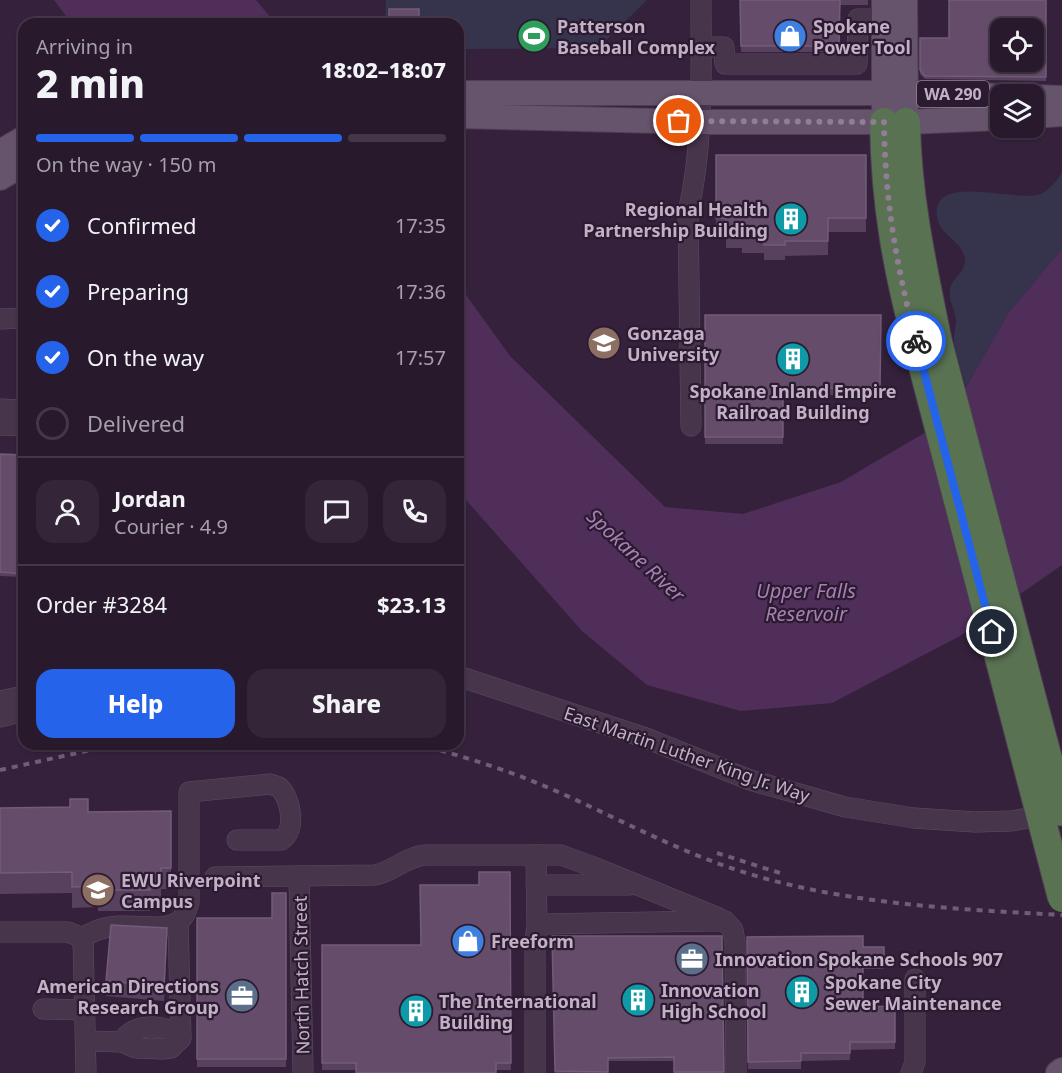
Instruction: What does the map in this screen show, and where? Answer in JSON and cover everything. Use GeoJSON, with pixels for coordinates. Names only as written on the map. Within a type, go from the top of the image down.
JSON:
{"type":"FeatureCollection","features":[{"type":"Feature","properties":{"kind":"highway"},"geometry":{"type":"LineString","coordinates":[[895,122],[885,177],[894,249],[928,345],[1062,811]]}},
{"type":"Feature","properties":{"kind":"highway"},"geometry":{"type":"LineString","coordinates":[[928,345],[1062,898]]}},
{"type":"Feature","properties":{"kind":"main road"},"geometry":{"type":"LineString","coordinates":[[464,116],[700,122],[895,122],[895,93],[906,0]]}},
{"type":"Feature","properties":{"kind":"main road"},"geometry":{"type":"LineString","coordinates":[[884,9],[895,93]]}},
{"type":"Feature","properties":{"kind":"main road"},"geometry":{"type":"LineString","coordinates":[[464,93],[701,95],[895,93]]}},
{"type":"Feature","properties":{"kind":"main road","name":"WA 290"},"geometry":{"type":"LineString","coordinates":[[895,93],[990,96]]}},
{"type":"Feature","properties":{"kind":"main road"},"geometry":{"type":"LineString","coordinates":[[1044,97],[1062,98]]}},
{"type":"Feature","properties":{"kind":"main road"},"geometry":{"type":"LineString","coordinates":[[1044,115],[1062,114]]}},
{"type":"Feature","properties":{"kind":"main road","name":"WA 290"},"geometry":{"type":"LineString","coordinates":[[895,122],[990,118]]}},
{"type":"Feature","properties":{"kind":"main road"},"geometry":{"type":"LineString","coordinates":[[0,152],[18,142]]}},
{"type":"Feature","properties":{"kind":"main road"},"geometry":{"type":"LineString","coordinates":[[0,178],[18,168]]}},
{"type":"Feature","properties":{"kind":"main road"},"geometry":{"type":"LineString","coordinates":[[1058,1073],[1062,1070]]}},
{"type":"Feature","properties":{"kind":"street"},"geometry":{"type":"LineString","coordinates":[[691,426],[688,213],[694,184],[700,122],[701,0]]}},
{"type":"Feature","properties":{"kind":"street"},"geometry":{"type":"LineString","coordinates":[[702,46],[724,47],[725,64],[857,64],[858,19],[884,9]]}},
{"type":"Feature","properties":{"kind":"street"},"geometry":{"type":"LineString","coordinates":[[826,64],[826,93]]}},
{"type":"Feature","properties":{"kind":"street"},"geometry":{"type":"LineString","coordinates":[[0,319],[18,318]]}},
{"type":"Feature","properties":{"kind":"street"},"geometry":{"type":"LineString","coordinates":[[0,409],[18,410]]}},
{"type":"Feature","properties":{"kind":"street"},"geometry":{"type":"LineString","coordinates":[[0,425],[18,426]]}},
{"type":"Feature","properties":{"kind":"street","name":"East Martin Luther King Jr. Way"},"geometry":{"type":"LineString","coordinates":[[464,678],[646,738],[750,780],[845,807],[914,818],[975,822],[1032,819],[1062,811]]}},
{"type":"Feature","properties":{"kind":"street"},"geometry":{"type":"LineString","coordinates":[[0,701],[18,697]]}},
{"type":"Feature","properties":{"kind":"street"},"geometry":{"type":"LineString","coordinates":[[0,717],[18,712]]}},
{"type":"Feature","properties":{"kind":"street"},"geometry":{"type":"LineString","coordinates":[[0,932],[68,932],[83,938],[105,927],[166,925],[178,922],[186,913],[189,902],[189,792],[270,784],[279,786],[289,801],[289,832],[286,837],[281,840],[237,840]]}},
{"type":"Feature","properties":{"kind":"street"},"geometry":{"type":"LineString","coordinates":[[167,816],[188,816]]}},
{"type":"Feature","properties":{"kind":"street"},"geometry":{"type":"LineString","coordinates":[[215,877],[375,875],[396,868],[412,856],[425,855],[561,855],[641,885],[725,921],[733,930],[736,1073]]}},
{"type":"Feature","properties":{"kind":"street"},"geometry":{"type":"LineString","coordinates":[[535,1073],[536,855]]}},
{"type":"Feature","properties":{"kind":"street","name":"North Hatch Street"},"geometry":{"type":"LineString","coordinates":[[299,876],[303,1073]]}},
{"type":"Feature","properties":{"kind":"street"},"geometry":{"type":"LineString","coordinates":[[536,885],[641,885]]}},
{"type":"Feature","properties":{"kind":"street"},"geometry":{"type":"LineString","coordinates":[[537,929],[550,922],[725,921]]}},
{"type":"Feature","properties":{"kind":"street"},"geometry":{"type":"LineString","coordinates":[[86,1041],[122,1042],[136,1048],[163,1049],[171,1048],[181,1038],[178,922]]}},
{"type":"Feature","properties":{"kind":"street"},"geometry":{"type":"LineString","coordinates":[[83,938],[86,1073]]}},
{"type":"Feature","properties":{"kind":"street"},"geometry":{"type":"LineString","coordinates":[[911,1073],[915,1062],[915,979]]}},
{"type":"Feature","properties":{"kind":"street"},"geometry":{"type":"LineString","coordinates":[[42,1009],[86,1010]]}},
{"type":"Feature","properties":{"kind":"shaded area","name":"Patterson Baseball Complex"},"geometry":{"type":"Polygon","coordinates":[[[386,0],[647,0],[598,48],[464,49],[464,18],[385,18],[386,0]]]}},
{"type":"Feature","properties":{"kind":"shaded area"},"geometry":{"type":"Polygon","coordinates":[[[1062,173],[1062,249],[1009,312],[966,387],[954,343],[956,320],[950,293],[951,285],[963,269],[964,255],[939,224],[937,217],[939,203],[948,195],[962,192],[1031,196],[1043,193],[1062,173]]]}},
{"type":"Feature","properties":{"kind":"water"},"geometry":{"type":"Polygon","coordinates":[[[54,0],[256,0],[271,18],[68,18],[54,0]]]}},
{"type":"Feature","properties":{"kind":"water","name":"Upper Falls Reservoir"},"geometry":{"type":"Polygon","coordinates":[[[1062,249],[1062,565],[960,636],[832,703],[741,711],[647,685],[582,631],[464,498],[464,292],[510,356],[665,507],[743,514],[841,482],[931,429],[966,387],[1009,312],[1062,249]]]}},
{"type":"Feature","properties":{"kind":"building","name":"Spokane Power Tool"},"geometry":{"type":"Polygon","coordinates":[[[740,0],[840,0],[839,46],[741,46],[740,0]]]}},
{"type":"Feature","properties":{"kind":"building"},"geometry":{"type":"Polygon","coordinates":[[[949,0],[1046,0],[1046,77],[925,76],[920,70],[920,38],[949,38],[949,0]]]}},
{"type":"Feature","properties":{"kind":"building"},"geometry":{"type":"Polygon","coordinates":[[[389,9],[419,9],[419,18],[389,18],[389,9]]]}},
{"type":"Feature","properties":{"kind":"building","name":"Regional Health Partnership Building"},"geometry":{"type":"Polygon","coordinates":[[[716,155],[866,155],[866,218],[828,218],[828,241],[785,241],[785,245],[764,245],[764,238],[742,238],[742,234],[726,234],[726,218],[716,218],[716,155]]]}},
{"type":"Feature","properties":{"kind":"building","name":"Spokane Inland Empire Railroad Building"},"geometry":{"type":"Polygon","coordinates":[[[705,315],[881,315],[880,388],[783,388],[783,437],[705,437],[705,315]]]}},
{"type":"Feature","properties":{"kind":"building"},"geometry":{"type":"Polygon","coordinates":[[[0,454],[18,455],[18,574],[0,572],[0,454]]]}},
{"type":"Feature","properties":{"kind":"building"},"geometry":{"type":"Polygon","coordinates":[[[70,799],[88,799],[88,812],[171,811],[171,868],[161,868],[161,881],[150,881],[150,890],[98,890],[98,886],[72,887],[72,872],[0,873],[0,808],[70,807],[70,799]]]}},
{"type":"Feature","properties":{"kind":"building","name":"The International Building"},"geometry":{"type":"Polygon","coordinates":[[[479,872],[510,872],[511,1063],[496,1063],[496,1073],[356,1073],[356,1063],[322,1063],[322,945],[421,945],[420,885],[479,885],[479,872]]]}},
{"type":"Feature","properties":{"kind":"building","name":"American Directions Research Group"},"geometry":{"type":"Polygon","coordinates":[[[272,893],[286,893],[286,1059],[197,1059],[197,918],[272,918],[272,893]]]}},
{"type":"Feature","properties":{"kind":"building"},"geometry":{"type":"Polygon","coordinates":[[[111,925],[167,928],[164,986],[106,981],[111,925]]]}},
{"type":"Feature","properties":{"kind":"building","name":"Innovation High School"},"geometry":{"type":"Polygon","coordinates":[[[552,936],[722,936],[724,1072],[674,1072],[674,1057],[608,1058],[608,1072],[555,1071],[552,936]]]}},
{"type":"Feature","properties":{"kind":"building","name":"Spokane City Sewer Maintenance"},"geometry":{"type":"Polygon","coordinates":[[[863,936],[863,947],[884,947],[884,962],[863,962],[863,1007],[895,1006],[895,1042],[850,1042],[850,1053],[801,1053],[801,1061],[748,1062],[747,937],[863,936]]]}},
{"type":"Feature","properties":{"kind":"railway"},"geometry":{"type":"LineString","coordinates":[[0,770],[91,750]]}},
{"type":"Feature","properties":{"kind":"railway"},"geometry":{"type":"LineString","coordinates":[[438,750],[517,775],[679,848],[774,881],[896,903],[1062,915]]}},
{"type":"Feature","properties":{"kind":"railway"},"geometry":{"type":"LineString","coordinates":[[717,853],[783,874]]}},
{"type":"Feature","properties":{"kind":"way so far"},"geometry":{"type":"LineString","coordinates":[[679,121],[884,122],[885,177],[894,249],[916,341]]}},
{"type":"Feature","properties":{"kind":"place","name":"Patterson Baseball Complex"},"geometry":{"type":"Point","coordinates":[534,36]}},
{"type":"Feature","properties":{"kind":"place","name":"Spokane Power Tool"},"geometry":{"type":"Point","coordinates":[790,36]}},
{"type":"Feature","properties":{"kind":"place","name":"Regional Health Partnership Building"},"geometry":{"type":"Point","coordinates":[791,219]}},
{"type":"Feature","properties":{"kind":"place","name":"Gonzaga University"},"geometry":{"type":"Point","coordinates":[604,343]}},
{"type":"Feature","properties":{"kind":"place","name":"Spokane Inland Empire Railroad Building"},"geometry":{"type":"Point","coordinates":[793,359]}},
{"type":"Feature","properties":{"kind":"place","name":"EWU Riverpoint Campus"},"geometry":{"type":"Point","coordinates":[98,890]}},
{"type":"Feature","properties":{"kind":"place","name":"Freeform"},"geometry":{"type":"Point","coordinates":[468,941]}},
{"type":"Feature","properties":{"kind":"place","name":"Innovation Spokane Schools 907"},"geometry":{"type":"Point","coordinates":[692,959]}},
{"type":"Feature","properties":{"kind":"place","name":"Spokane City Sewer Maintenance"},"geometry":{"type":"Point","coordinates":[802,992]}},
{"type":"Feature","properties":{"kind":"place","name":"American Directions Research Group"},"geometry":{"type":"Point","coordinates":[242,996]}},
{"type":"Feature","properties":{"kind":"place","name":"Innovation High School"},"geometry":{"type":"Point","coordinates":[638,1000]}},
{"type":"Feature","properties":{"kind":"place","name":"The International Building"},"geometry":{"type":"Point","coordinates":[416,1011]}},
{"type":"Feature","properties":{"kind":"route"},"geometry":{"type":"LineString","coordinates":[[916,341],[992,632]]}},
{"type":"Feature","properties":{"kind":"water label","name":"Spokane River"},"geometry":{"type":"Point","coordinates":[636,555]}}]}
